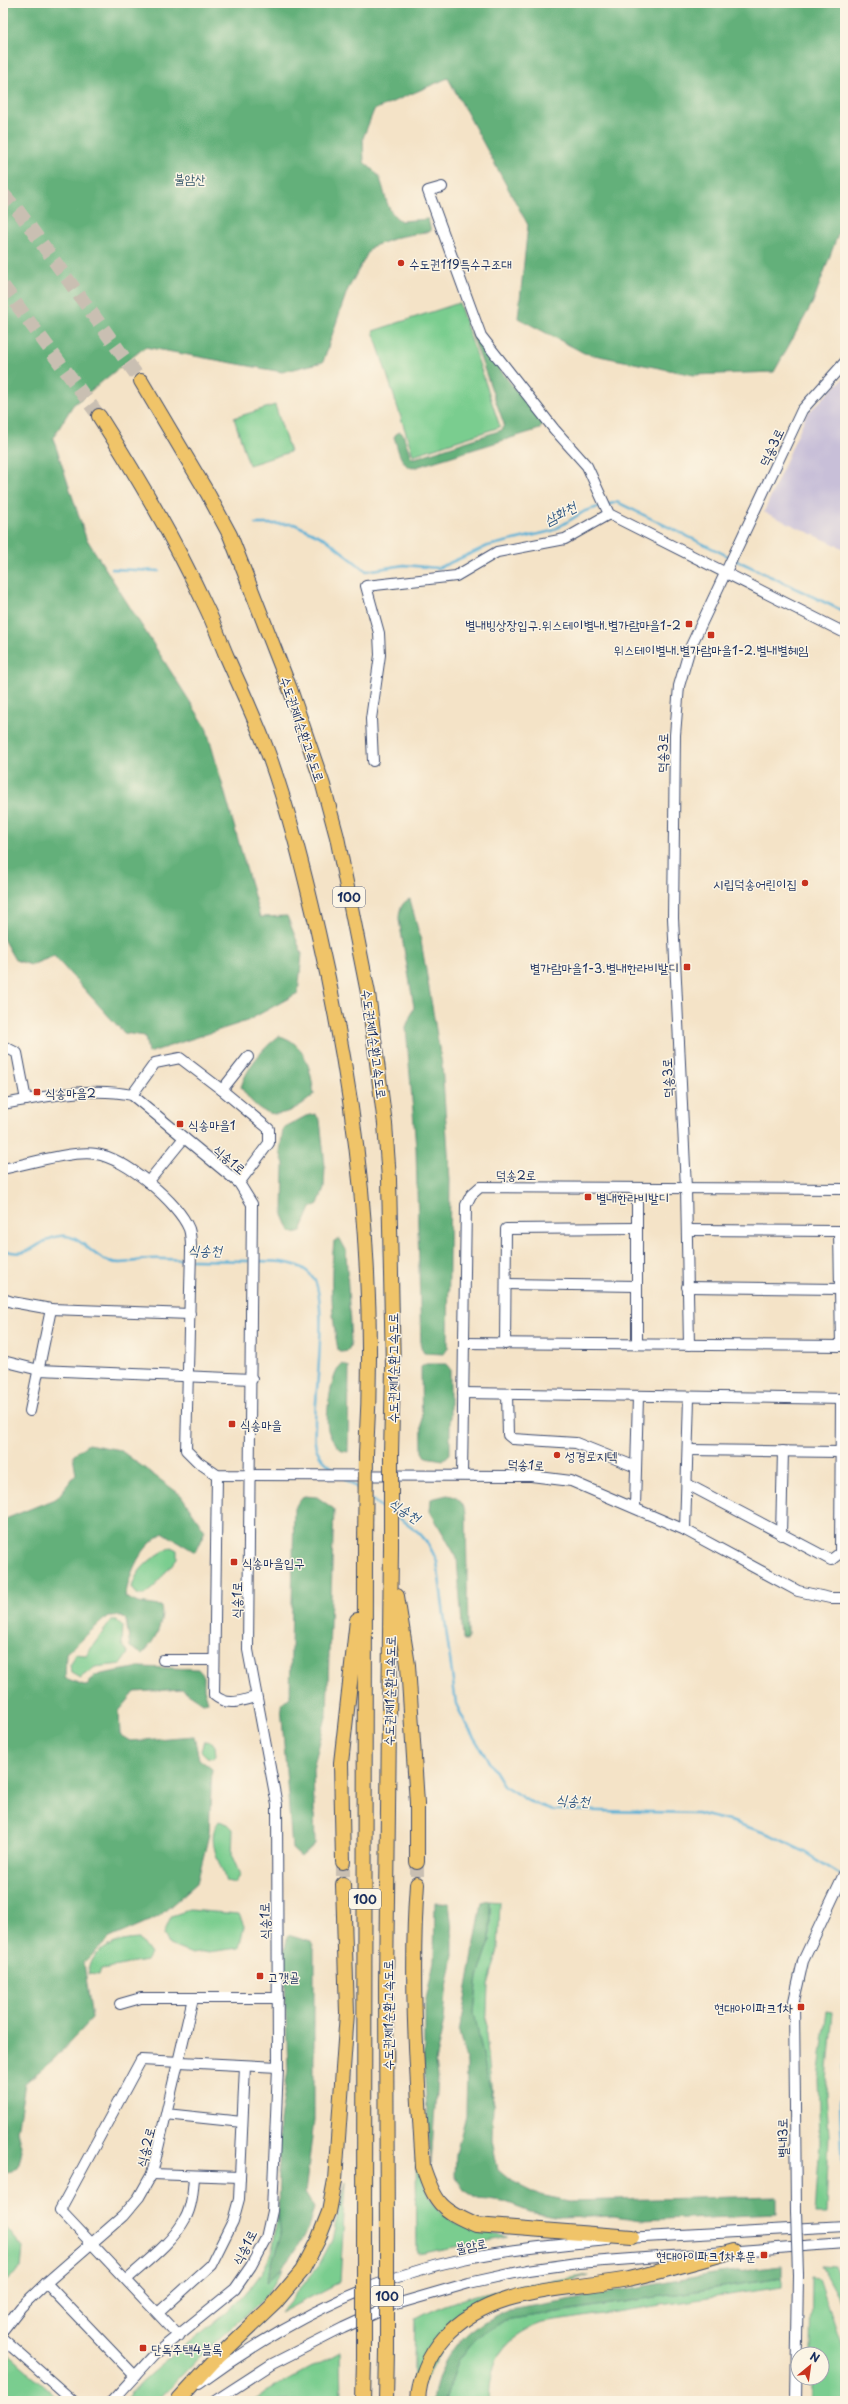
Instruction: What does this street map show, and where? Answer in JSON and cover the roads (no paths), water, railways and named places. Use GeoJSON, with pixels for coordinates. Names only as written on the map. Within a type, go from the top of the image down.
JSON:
{"type":"FeatureCollection","features":[{"type":"Feature","properties":{"kind":"highway","name":"수도권제1순환고속도로"},"geometry":{"type":"LineString","coordinates":[[141,381],[208,494],[230,535],[290,689],[323,785],[337,837],[368,993],[385,1124],[389,1179],[393,1369],[386,1985],[386,2401]]}},
{"type":"Feature","properties":{"kind":"highway","name":"수도권제1순환고속도로"},"geometry":{"type":"LineString","coordinates":[[99,416],[160,516],[206,608],[269,756],[299,855],[338,1023],[360,1174],[369,1274],[369,1404],[366,1454],[364,1553],[363,2401]]}},
{"type":"Feature","properties":{"kind":"highway"},"geometry":{"type":"LineString","coordinates":[[343,1862],[341,1763],[364,1553]]}},
{"type":"Feature","properties":{"kind":"highway"},"geometry":{"type":"LineString","coordinates":[[390,1554],[408,1665],[417,1803],[417,1862]]}},
{"type":"Feature","properties":{"kind":"highway"},"geometry":{"type":"LineString","coordinates":[[177,2400],[212,2363],[275,2302],[302,2271],[318,2240],[329,2212],[335,2180],[347,2014],[343,1884]]}},
{"type":"Feature","properties":{"kind":"highway"},"geometry":{"type":"LineString","coordinates":[[418,1884],[413,1940],[414,1995],[422,2153],[423,2167],[430,2187],[440,2205],[456,2217],[476,2225],[632,2237]]}},
{"type":"Feature","properties":{"kind":"highway"},"geometry":{"type":"LineString","coordinates":[[418,2401],[426,2366],[438,2345],[453,2328],[473,2312],[498,2301],[523,2295],[628,2279],[734,2251]]}},
{"type":"Feature","properties":{"kind":"street"},"geometry":{"type":"LineString","coordinates":[[442,187],[428,191],[481,336],[554,429],[587,466],[608,512],[728,568],[845,633]]}},
{"type":"Feature","properties":{"kind":"street","name":"덕송3로"},"geometry":{"type":"LineString","coordinates":[[689,1345],[686,1188],[673,918],[675,735],[679,686],[690,648],[802,410],[845,362]]}},
{"type":"Feature","properties":{"kind":"street"},"geometry":{"type":"LineString","coordinates":[[373,761],[371,719],[380,655],[379,634],[366,586],[456,576],[497,552],[565,539],[608,512]]}},
{"type":"Feature","properties":{"kind":"street"},"geometry":{"type":"LineString","coordinates":[[3,1046],[17,1053],[26,1100]]}},
{"type":"Feature","properties":{"kind":"street"},"geometry":{"type":"LineString","coordinates":[[222,1090],[248,1057]]}},
{"type":"Feature","properties":{"kind":"street"},"geometry":{"type":"LineString","coordinates":[[132,1095],[155,1062],[180,1058],[222,1090],[269,1129],[269,1143],[239,1183]]}},
{"type":"Feature","properties":{"kind":"street","name":"식송1로"},"geometry":{"type":"LineString","coordinates":[[3,1104],[96,1091],[115,1091],[132,1095],[239,1183],[252,1204],[252,1379],[248,1650],[255,1697],[273,1776],[277,1805],[278,2067],[272,2211],[266,2238],[251,2266],[235,2289],[155,2354],[112,2401]]}},
{"type":"Feature","properties":{"kind":"street"},"geometry":{"type":"LineString","coordinates":[[148,1182],[184,1138]]}},
{"type":"Feature","properties":{"kind":"street"},"geometry":{"type":"LineString","coordinates":[[3,1169],[72,1155],[96,1154],[119,1162],[148,1182],[172,1205],[189,1229],[191,1274],[186,1450],[198,1462],[217,1475],[214,1695],[231,1703],[255,1697]]}},
{"type":"Feature","properties":{"kind":"street","name":"덕송2로"},"geometry":{"type":"LineString","coordinates":[[462,1475],[466,1205],[480,1187],[845,1189]]}},
{"type":"Feature","properties":{"kind":"street"},"geometry":{"type":"LineString","coordinates":[[637,1344],[638,1188]]}},
{"type":"Feature","properties":{"kind":"street"},"geometry":{"type":"LineString","coordinates":[[505,1344],[506,1229],[637,1228]]}},
{"type":"Feature","properties":{"kind":"street"},"geometry":{"type":"LineString","coordinates":[[464,1343],[843,1346],[839,1231],[687,1230]]}},
{"type":"Feature","properties":{"kind":"street"},"geometry":{"type":"LineString","coordinates":[[506,1284],[637,1286]]}},
{"type":"Feature","properties":{"kind":"street"},"geometry":{"type":"LineString","coordinates":[[687,1287],[840,1288]]}},
{"type":"Feature","properties":{"kind":"street"},"geometry":{"type":"LineString","coordinates":[[3,1299],[51,1309],[190,1314]]}},
{"type":"Feature","properties":{"kind":"street"},"geometry":{"type":"LineString","coordinates":[[30,1411],[51,1309]]}},
{"type":"Feature","properties":{"kind":"street"},"geometry":{"type":"LineString","coordinates":[[3,1361],[39,1370],[252,1379]]}},
{"type":"Feature","properties":{"kind":"street"},"geometry":{"type":"LineString","coordinates":[[463,1393],[689,1398],[843,1399],[840,1553],[831,1560],[780,1535],[687,1484]]}},
{"type":"Feature","properties":{"kind":"street"},"geometry":{"type":"LineString","coordinates":[[507,1394],[508,1435],[513,1439],[576,1443],[636,1467]]}},
{"type":"Feature","properties":{"kind":"street"},"geometry":{"type":"LineString","coordinates":[[635,1508],[638,1396]]}},
{"type":"Feature","properties":{"kind":"street"},"geometry":{"type":"LineString","coordinates":[[685,1530],[689,1398]]}},
{"type":"Feature","properties":{"kind":"street"},"geometry":{"type":"LineString","coordinates":[[688,1450],[841,1452]]}},
{"type":"Feature","properties":{"kind":"street"},"geometry":{"type":"LineString","coordinates":[[780,1535],[782,1451]]}},
{"type":"Feature","properties":{"kind":"street","name":"덕송1로"},"geometry":{"type":"LineString","coordinates":[[217,1475],[531,1476],[571,1481],[685,1530],[798,1591],[830,1598],[845,1598]]}},
{"type":"Feature","properties":{"kind":"street"},"geometry":{"type":"LineString","coordinates":[[163,1660],[214,1660]]}},
{"type":"Feature","properties":{"kind":"street","name":"별내3로"},"geometry":{"type":"LineString","coordinates":[[796,2401],[798,2275],[794,2001],[803,1961],[845,1872]]}},
{"type":"Feature","properties":{"kind":"street"},"geometry":{"type":"LineString","coordinates":[[120,2004],[141,1998],[278,1998]]}},
{"type":"Feature","properties":{"kind":"street","name":"식송2로"},"geometry":{"type":"LineString","coordinates":[[3,2330],[21,2307],[46,2283],[123,2216],[139,2197],[152,2174],[193,1998]]}},
{"type":"Feature","properties":{"kind":"street"},"geometry":{"type":"LineString","coordinates":[[179,2336],[127,2279],[60,2210],[141,2060],[278,2067]]}},
{"type":"Feature","properties":{"kind":"street"},"geometry":{"type":"LineString","coordinates":[[158,2313],[211,2265],[233,2221],[239,2199],[245,2066]]}},
{"type":"Feature","properties":{"kind":"street"},"geometry":{"type":"LineString","coordinates":[[166,2114],[242,2122]]}},
{"type":"Feature","properties":{"kind":"street"},"geometry":{"type":"LineString","coordinates":[[152,2174],[194,2177],[240,2177]]}},
{"type":"Feature","properties":{"kind":"street"},"geometry":{"type":"LineString","coordinates":[[127,2279],[167,2243],[186,2219],[192,2194],[194,2177]]}},
{"type":"Feature","properties":{"kind":"street"},"geometry":{"type":"LineString","coordinates":[[805,2229],[845,2226]]}},
{"type":"Feature","properties":{"kind":"street"},"geometry":{"type":"LineString","coordinates":[[805,2229],[845,2229]]}},
{"type":"Feature","properties":{"kind":"street","name":"불암로"},"geometry":{"type":"LineString","coordinates":[[177,2400],[224,2366],[292,2324],[336,2302],[397,2277],[463,2259],[529,2248],[632,2237],[805,2229]]}},
{"type":"Feature","properties":{"kind":"street"},"geometry":{"type":"LineString","coordinates":[[215,2401],[272,2364],[343,2328],[393,2305],[469,2283],[528,2270],[578,2263],[845,2243]]}},
{"type":"Feature","properties":{"kind":"street"},"geometry":{"type":"LineString","coordinates":[[805,2245],[845,2247]]}},
{"type":"Feature","properties":{"kind":"street"},"geometry":{"type":"LineString","coordinates":[[46,2283],[135,2376]]}},
{"type":"Feature","properties":{"kind":"street"},"geometry":{"type":"LineString","coordinates":[[3,2339],[73,2401]]}},
{"type":"Feature","properties":{"kind":"waterway","name":"삼화천"},"geometry":{"type":"LineString","coordinates":[[607,505],[617,502],[730,557]]}},
{"type":"Feature","properties":{"kind":"waterway","name":"삼화천"},"geometry":{"type":"LineString","coordinates":[[255,524],[294,524],[326,539],[366,571],[404,565],[438,568],[488,546],[552,531],[585,511],[602,506]]}},
{"type":"Feature","properties":{"kind":"waterway","name":"삼화천"},"geometry":{"type":"LineString","coordinates":[[734,559],[845,612]]}},
{"type":"Feature","properties":{"kind":"waterway","name":"삼화천"},"geometry":{"type":"LineString","coordinates":[[112,569],[159,571]]}},
{"type":"Feature","properties":{"kind":"waterway","name":"식송천"},"geometry":{"type":"LineString","coordinates":[[3,1250],[13,1252],[28,1251],[52,1238],[66,1236],[78,1241],[100,1257],[111,1262],[122,1263],[155,1259],[187,1260]]}},
{"type":"Feature","properties":{"kind":"waterway","name":"식송천"},"geometry":{"type":"LineString","coordinates":[[192,1260],[249,1261]]}},
{"type":"Feature","properties":{"kind":"waterway","name":"식송천"},"geometry":{"type":"LineString","coordinates":[[254,1261],[285,1262],[293,1264],[300,1267],[312,1276],[317,1287],[320,1303],[320,1345],[314,1437],[317,1450],[321,1457],[338,1472]]}},
{"type":"Feature","properties":{"kind":"waterway","name":"식송천"},"geometry":{"type":"LineString","coordinates":[[346,1479],[361,1491]]}},
{"type":"Feature","properties":{"kind":"waterway","name":"식송천"},"geometry":{"type":"LineString","coordinates":[[371,1499],[386,1511]]}},
{"type":"Feature","properties":{"kind":"waterway","name":"식송천"},"geometry":{"type":"LineString","coordinates":[[396,1516],[421,1535],[429,1546],[437,1562],[456,1704],[467,1726],[503,1785],[528,1801],[553,1810],[696,1813],[733,1822],[771,1835],[801,1850],[841,1875]]}},
{"type":"Feature","properties":{"kind":"waterway"},"geometry":{"type":"LineString","coordinates":[[845,2056],[840,2104],[845,2213]]}},
{"type":"Feature","properties":{"kind":"tunnel"},"geometry":{"type":"LineString","coordinates":[[3,194],[19,212],[141,381]]}},
{"type":"Feature","properties":{"kind":"tunnel"},"geometry":{"type":"LineString","coordinates":[[3,286],[99,416]]}},
{"type":"Feature","properties":{"kind":"tunnel"},"geometry":{"type":"LineString","coordinates":[[343,1862],[343,1884]]}},
{"type":"Feature","properties":{"kind":"tunnel"},"geometry":{"type":"LineString","coordinates":[[417,1862],[417,1884]]}},
{"type":"Feature","properties":{"kind":"place","name":"수도권119특수구조대"},"geometry":{"type":"Point","coordinates":[401,263]}},
{"type":"Feature","properties":{"kind":"place","name":"별내빙상장입구.위스테이별내.별가람마을1-2"},"geometry":{"type":"Point","coordinates":[689,624]}},
{"type":"Feature","properties":{"kind":"place","name":"위스테이별내.별가람마을1-2.별내별헤임"},"geometry":{"type":"Point","coordinates":[711,635]}},
{"type":"Feature","properties":{"kind":"place","name":"시립덕송어린이집"},"geometry":{"type":"Point","coordinates":[805,883]}},
{"type":"Feature","properties":{"kind":"place","name":"별가람마을1-3.별내한라비발디"},"geometry":{"type":"Point","coordinates":[687,967]}},
{"type":"Feature","properties":{"kind":"place","name":"식송마을2"},"geometry":{"type":"Point","coordinates":[37,1092]}},
{"type":"Feature","properties":{"kind":"place","name":"식송마을1"},"geometry":{"type":"Point","coordinates":[180,1124]}},
{"type":"Feature","properties":{"kind":"place","name":"별내한라비발디"},"geometry":{"type":"Point","coordinates":[588,1197]}},
{"type":"Feature","properties":{"kind":"place","name":"식송마을"},"geometry":{"type":"Point","coordinates":[232,1424]}},
{"type":"Feature","properties":{"kind":"place","name":"성경로지텍"},"geometry":{"type":"Point","coordinates":[557,1455]}},
{"type":"Feature","properties":{"kind":"place","name":"식송마을입구"},"geometry":{"type":"Point","coordinates":[234,1562]}},
{"type":"Feature","properties":{"kind":"place","name":"고갯골"},"geometry":{"type":"Point","coordinates":[260,1976]}},
{"type":"Feature","properties":{"kind":"place","name":"현대아이파크1차"},"geometry":{"type":"Point","coordinates":[801,2007]}},
{"type":"Feature","properties":{"kind":"place","name":"현대아이파크1차후문"},"geometry":{"type":"Point","coordinates":[764,2255]}},
{"type":"Feature","properties":{"kind":"place","name":"단독주택4블록"},"geometry":{"type":"Point","coordinates":[143,2348]}},
{"type":"Feature","properties":{"kind":"park label","name":"불암산"},"geometry":{"type":"Point","coordinates":[190,178]}}]}
